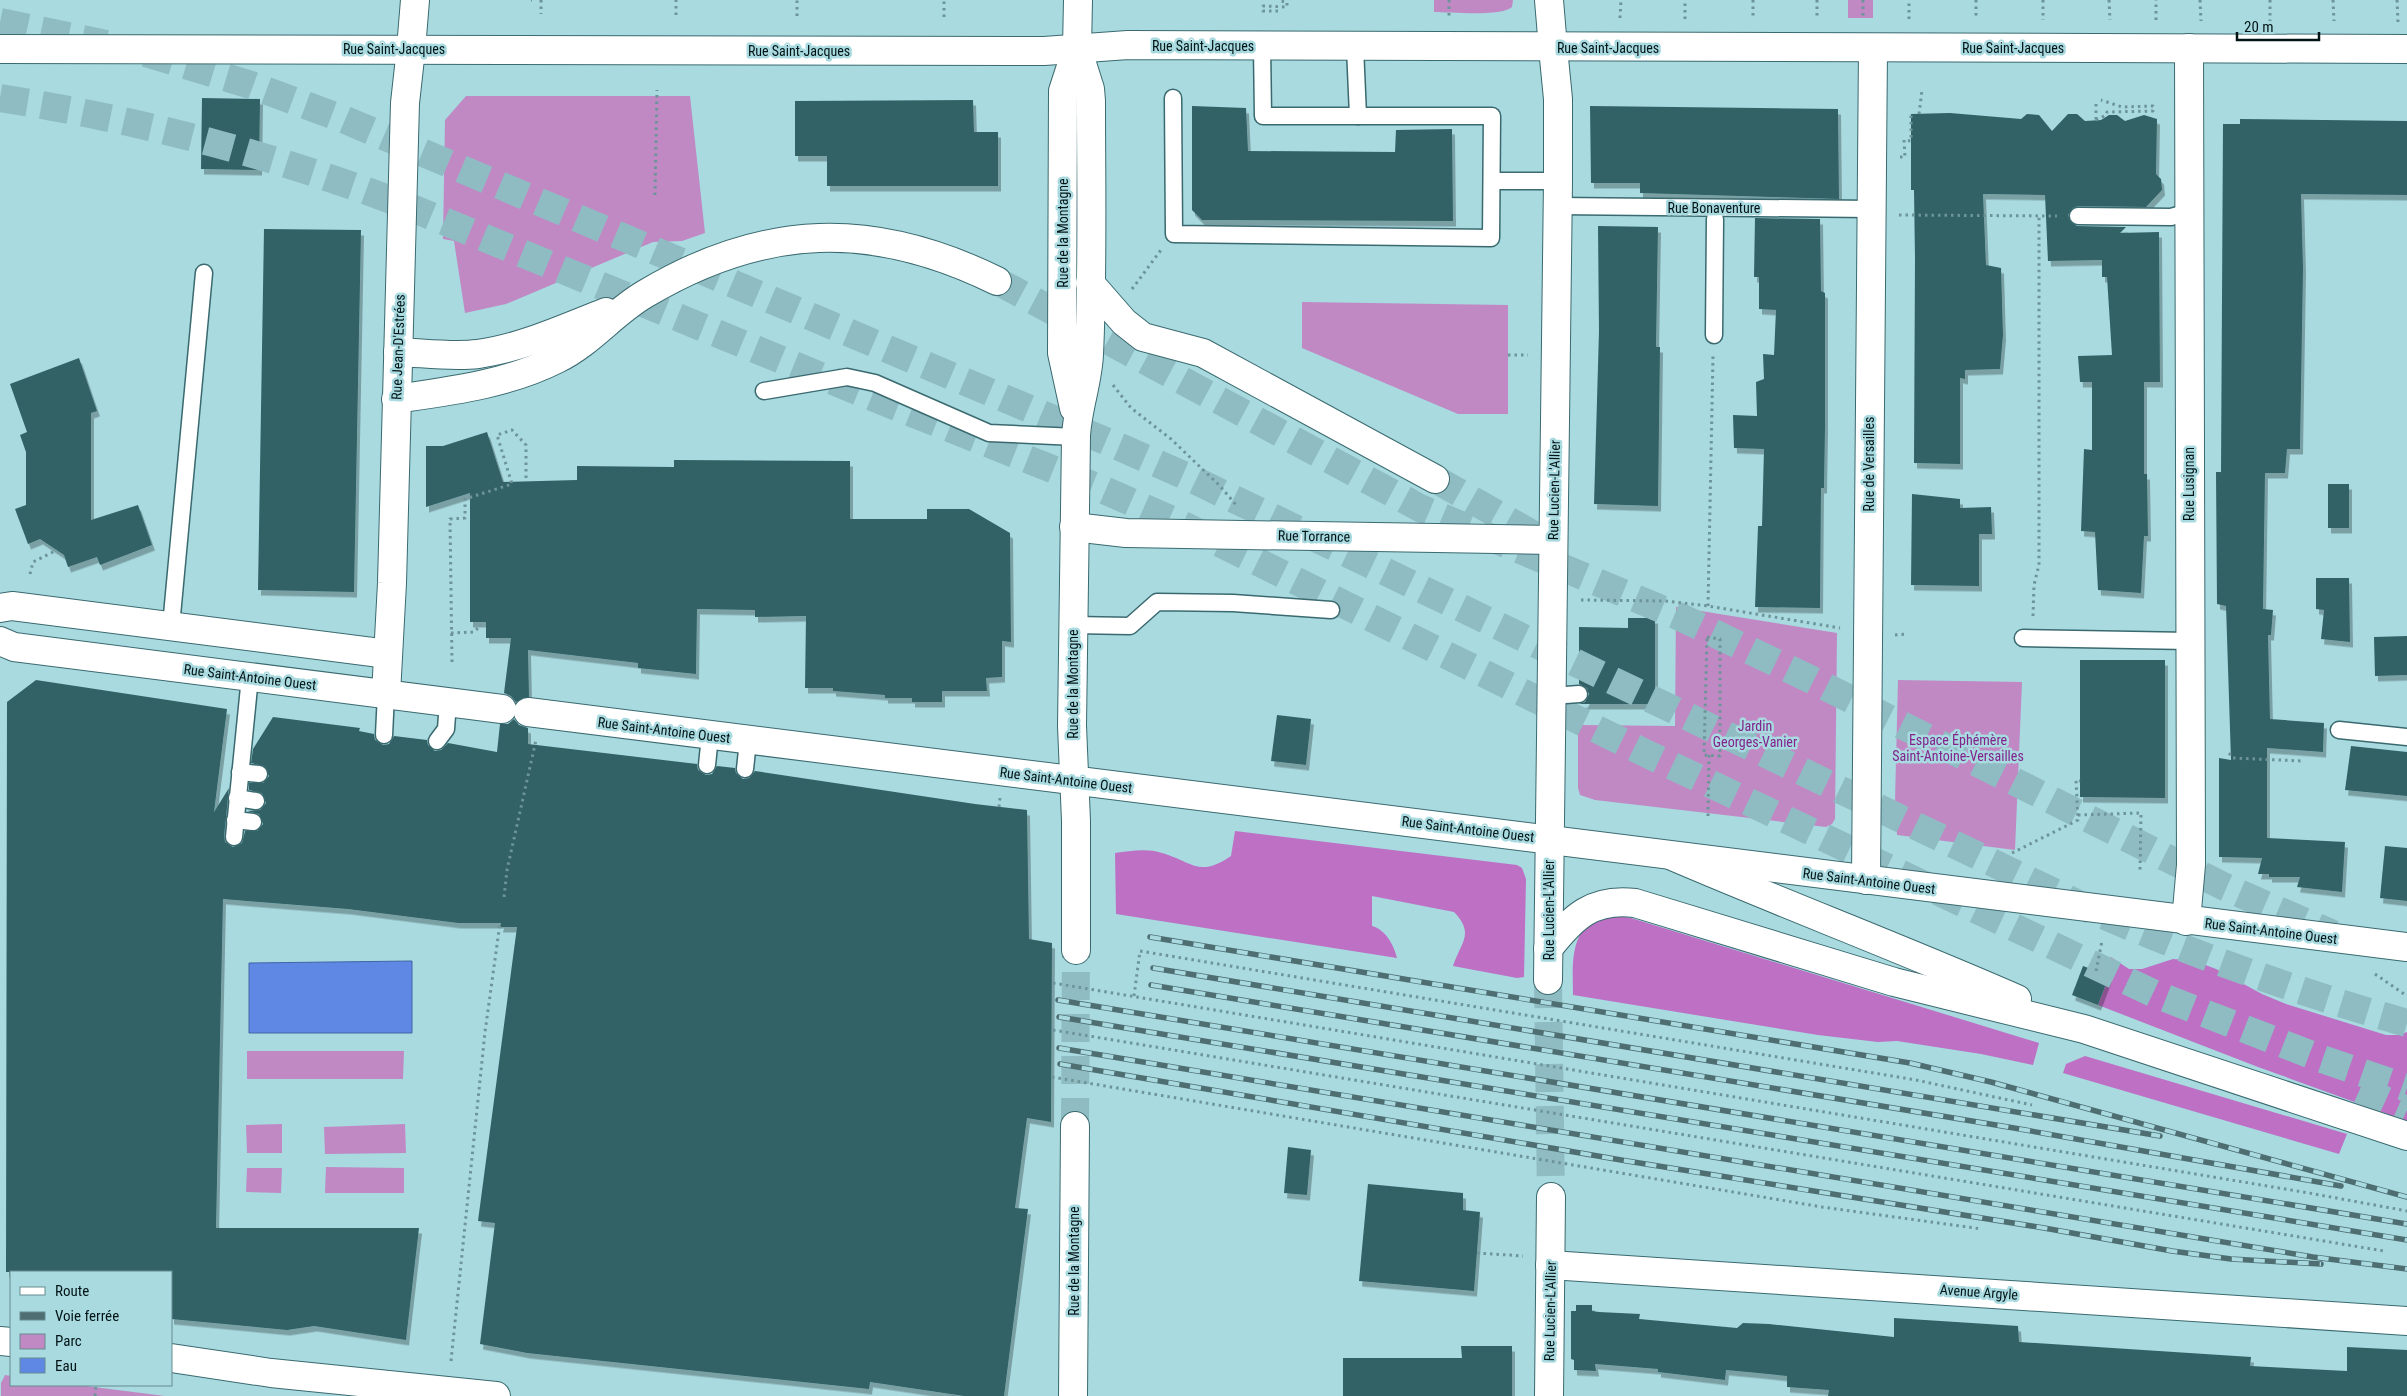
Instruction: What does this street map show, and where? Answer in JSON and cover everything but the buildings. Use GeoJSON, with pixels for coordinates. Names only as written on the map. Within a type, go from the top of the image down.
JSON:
{"type":"FeatureCollection","features":[{"type":"Feature","properties":{"kind":"main road","name":"Rue Jean-D'Estrées"},"geometry":{"type":"LineString","coordinates":[[386,694],[405,103],[415,0]]}},
{"type":"Feature","properties":{"kind":"main road","name":"Rue de la Montagne"},"geometry":{"type":"LineString","coordinates":[[1076,950],[1075,781],[1072,726],[1076,428],[1089,356],[1090,283],[1090,89],[1078,48],[1078,0]]}},
{"type":"Feature","properties":{"kind":"main road","name":"Rue Lucien-L'Allier"},"geometry":{"type":"LineString","coordinates":[[1548,980],[1558,193],[1558,100],[1549,0]]}},
{"type":"Feature","properties":{"kind":"main road","name":"Rue Saint-Jacques"},"geometry":{"type":"LineString","coordinates":[[0,49],[1044,51],[1115,45],[1553,48],[2407,49]]}},
{"type":"Feature","properties":{"kind":"main road","name":"Rue de la Montagne"},"geometry":{"type":"LineString","coordinates":[[1076,428],[1062,354],[1063,91],[1078,48]]}},
{"type":"Feature","properties":{"kind":"main road","name":"Rue de Versailles"},"geometry":{"type":"LineString","coordinates":[[1866,880],[1874,48]]}},
{"type":"Feature","properties":{"kind":"main road","name":"Rue Lusignan"},"geometry":{"type":"LineString","coordinates":[[2186,920],[2191,865],[2189,48]]}},
{"type":"Feature","properties":{"kind":"main road"},"geometry":{"type":"LineString","coordinates":[[396,399],[479,385],[543,366],[567,354],[631,303],[670,280],[710,260],[748,248],[802,238],[861,239],[905,246],[963,264],[997,281]]}},
{"type":"Feature","properties":{"kind":"main road"},"geometry":{"type":"LineString","coordinates":[[1090,283],[1124,322],[1143,337],[1202,353],[1435,479]]}},
{"type":"Feature","properties":{"kind":"main road"},"geometry":{"type":"LineString","coordinates":[[398,352],[464,355],[490,352],[555,332],[631,303]]}},
{"type":"Feature","properties":{"kind":"main road","name":"Rue Torrance"},"geometry":{"type":"LineString","coordinates":[[1074,527],[1126,533],[1553,540]]}},
{"type":"Feature","properties":{"kind":"main road"},"geometry":{"type":"LineString","coordinates":[[0,608],[12,606],[388,654]]}},
{"type":"Feature","properties":{"kind":"main road","name":"Rue Saint-Antoine Ouest"},"geometry":{"type":"LineString","coordinates":[[0,641],[14,647],[502,709]]}},
{"type":"Feature","properties":{"kind":"main road","name":"Rue Saint-Antoine Ouest"},"geometry":{"type":"LineString","coordinates":[[528,712],[2407,948]]}},
{"type":"Feature","properties":{"kind":"main road"},"geometry":{"type":"LineString","coordinates":[[1672,856],[1774,900],[1905,950],[2084,1029]]}},
{"type":"Feature","properties":{"kind":"main road"},"geometry":{"type":"LineString","coordinates":[[1548,949],[1571,922],[1590,908],[1611,902],[1635,903],[1894,982],[2084,1029],[2407,1136]]}},
{"type":"Feature","properties":{"kind":"main road","name":"Rue de la Montagne"},"geometry":{"type":"LineString","coordinates":[[1073,1396],[1075,1126]]}},
{"type":"Feature","properties":{"kind":"main road","name":"Rue Lucien-L'Allier"},"geometry":{"type":"LineString","coordinates":[[1549,1396],[1551,1197]]}},
{"type":"Feature","properties":{"kind":"main road","name":"Avenue Argyle"},"geometry":{"type":"LineString","coordinates":[[1550,1265],[2407,1321]]}},
{"type":"Feature","properties":{"kind":"main road"},"geometry":{"type":"LineString","coordinates":[[172,1358],[271,1385],[496,1396]]}},
{"type":"Feature","properties":{"kind":"lane"},"geometry":{"type":"LineString","coordinates":[[1173,98],[1174,234],[1491,238],[1492,116],[1263,116],[1262,46]]}},
{"type":"Feature","properties":{"kind":"lane"},"geometry":{"type":"LineString","coordinates":[[1356,46],[1358,116]]}},
{"type":"Feature","properties":{"kind":"lane","name":"Rue Bonaventure"},"geometry":{"type":"LineString","coordinates":[[1492,181],[1558,193],[1871,209]]}},
{"type":"Feature","properties":{"kind":"lane"},"geometry":{"type":"LineString","coordinates":[[2078,216],[2171,217],[2189,212]]}},
{"type":"Feature","properties":{"kind":"lane"},"geometry":{"type":"LineString","coordinates":[[1714,336],[1716,219]]}},
{"type":"Feature","properties":{"kind":"lane"},"geometry":{"type":"LineString","coordinates":[[171,626],[204,273]]}},
{"type":"Feature","properties":{"kind":"lane"},"geometry":{"type":"LineString","coordinates":[[764,390],[847,377],[875,383],[989,433],[1076,428]]}},
{"type":"Feature","properties":{"kind":"lane"},"geometry":{"type":"LineString","coordinates":[[1073,624],[1130,626],[1157,602],[1233,603],[1331,610]]}},
{"type":"Feature","properties":{"kind":"lane"},"geometry":{"type":"LineString","coordinates":[[2028,631],[2189,641]]}},
{"type":"Feature","properties":{"kind":"lane"},"geometry":{"type":"LineString","coordinates":[[250,677],[234,828],[253,822]]}},
{"type":"Feature","properties":{"kind":"lane"},"geometry":{"type":"LineString","coordinates":[[384,735],[386,694]]}},
{"type":"Feature","properties":{"kind":"lane"},"geometry":{"type":"LineString","coordinates":[[1552,696],[1579,694]]}},
{"type":"Feature","properties":{"kind":"lane"},"geometry":{"type":"LineString","coordinates":[[438,741],[446,728],[448,702]]}},
{"type":"Feature","properties":{"kind":"lane"},"geometry":{"type":"LineString","coordinates":[[2338,730],[2407,737]]}},
{"type":"Feature","properties":{"kind":"lane"},"geometry":{"type":"LineString","coordinates":[[707,765],[710,736]]}},
{"type":"Feature","properties":{"kind":"lane"},"geometry":{"type":"LineString","coordinates":[[745,769],[748,740]]}},
{"type":"Feature","properties":{"kind":"lane"},"geometry":{"type":"LineString","coordinates":[[240,772],[259,774]]}},
{"type":"Feature","properties":{"kind":"lane"},"geometry":{"type":"LineString","coordinates":[[238,798],[256,801]]}},
{"type":"Feature","properties":{"kind":"path"},"geometry":{"type":"LineString","coordinates":[[541,0],[541,14]]}},
{"type":"Feature","properties":{"kind":"path"},"geometry":{"type":"LineString","coordinates":[[676,0],[676,15]]}},
{"type":"Feature","properties":{"kind":"path"},"geometry":{"type":"LineString","coordinates":[[796,16],[797,0]]}},
{"type":"Feature","properties":{"kind":"path"},"geometry":{"type":"LineString","coordinates":[[944,0],[944,17]]}},
{"type":"Feature","properties":{"kind":"path"},"geometry":{"type":"LineString","coordinates":[[1277,16],[1279,0],[1287,2],[1287,7],[1278,9]]}},
{"type":"Feature","properties":{"kind":"path"},"geometry":{"type":"LineString","coordinates":[[1449,0],[1449,18]]}},
{"type":"Feature","properties":{"kind":"path"},"geometry":{"type":"LineString","coordinates":[[1620,18],[1621,0]]}},
{"type":"Feature","properties":{"kind":"path"},"geometry":{"type":"LineString","coordinates":[[1685,0],[1685,18]]}},
{"type":"Feature","properties":{"kind":"path"},"geometry":{"type":"LineString","coordinates":[[1752,0],[1753,19]]}},
{"type":"Feature","properties":{"kind":"path"},"geometry":{"type":"LineString","coordinates":[[1817,0],[1817,19]]}},
{"type":"Feature","properties":{"kind":"path"},"geometry":{"type":"LineString","coordinates":[[1863,0],[1863,19]]}},
{"type":"Feature","properties":{"kind":"path"},"geometry":{"type":"LineString","coordinates":[[1909,0],[1909,19]]}},
{"type":"Feature","properties":{"kind":"path"},"geometry":{"type":"LineString","coordinates":[[1976,0],[1976,20]]}},
{"type":"Feature","properties":{"kind":"path"},"geometry":{"type":"LineString","coordinates":[[2043,0],[2043,20]]}},
{"type":"Feature","properties":{"kind":"path"},"geometry":{"type":"LineString","coordinates":[[2109,0],[2110,20]]}},
{"type":"Feature","properties":{"kind":"path"},"geometry":{"type":"LineString","coordinates":[[2156,0],[2156,20]]}},
{"type":"Feature","properties":{"kind":"path"},"geometry":{"type":"LineString","coordinates":[[2200,0],[2202,21]]}},
{"type":"Feature","properties":{"kind":"path"},"geometry":{"type":"LineString","coordinates":[[2270,0],[2270,21]]}},
{"type":"Feature","properties":{"kind":"path"},"geometry":{"type":"LineString","coordinates":[[2334,0],[2334,21]]}},
{"type":"Feature","properties":{"kind":"path"},"geometry":{"type":"LineString","coordinates":[[2397,0],[2398,22]]}},
{"type":"Feature","properties":{"kind":"path"},"geometry":{"type":"LineString","coordinates":[[655,195],[657,90]]}},
{"type":"Feature","properties":{"kind":"path"},"geometry":{"type":"LineString","coordinates":[[1919,114],[1922,90]]}},
{"type":"Feature","properties":{"kind":"path"},"geometry":{"type":"LineString","coordinates":[[2096,104],[2096,120],[2106,116],[2107,112],[2153,111],[2153,106],[2122,107],[2101,100]]}},
{"type":"Feature","properties":{"kind":"path"},"geometry":{"type":"LineString","coordinates":[[1904,157],[1904,140],[1911,140],[1912,113]]}},
{"type":"Feature","properties":{"kind":"path"},"geometry":{"type":"LineString","coordinates":[[1899,215],[2078,216]]}},
{"type":"Feature","properties":{"kind":"path"},"geometry":{"type":"LineString","coordinates":[[2028,631],[2034,585],[2039,565],[2039,216]]}},
{"type":"Feature","properties":{"kind":"path"},"geometry":{"type":"LineString","coordinates":[[1130,292],[1154,260]]}},
{"type":"Feature","properties":{"kind":"path"},"geometry":{"type":"LineString","coordinates":[[1508,354],[1532,355]]}},
{"type":"Feature","properties":{"kind":"path"},"geometry":{"type":"LineString","coordinates":[[1708,606],[1713,357]]}},
{"type":"Feature","properties":{"kind":"path"},"geometry":{"type":"LineString","coordinates":[[1113,386],[1142,418],[1171,439],[1211,477],[1242,512]]}},
{"type":"Feature","properties":{"kind":"path"},"geometry":{"type":"LineString","coordinates":[[452,662],[450,519],[466,518],[465,499],[512,484],[497,435],[512,430],[526,445],[526,481]]}},
{"type":"Feature","properties":{"kind":"path"},"geometry":{"type":"LineString","coordinates":[[30,574],[33,562],[57,550]]}},
{"type":"Feature","properties":{"kind":"path"},"geometry":{"type":"LineString","coordinates":[[1576,600],[1665,601],[1708,606],[1841,628]]}},
{"type":"Feature","properties":{"kind":"path"},"geometry":{"type":"LineString","coordinates":[[451,633],[474,632],[481,625]]}},
{"type":"Feature","properties":{"kind":"path"},"geometry":{"type":"LineString","coordinates":[[1895,635],[1906,634]]}},
{"type":"Feature","properties":{"kind":"path"},"geometry":{"type":"LineString","coordinates":[[1707,637],[1720,639],[1720,756],[1709,755],[1704,755],[1707,637]]}},
{"type":"Feature","properties":{"kind":"path"},"geometry":{"type":"LineString","coordinates":[[504,897],[508,870],[537,739]]}},
{"type":"Feature","properties":{"kind":"path"},"geometry":{"type":"LineString","coordinates":[[2229,753],[2233,758],[2302,761]]}},
{"type":"Feature","properties":{"kind":"path"},"geometry":{"type":"LineString","coordinates":[[1708,816],[1709,755]]}},
{"type":"Feature","properties":{"kind":"path"},"geometry":{"type":"LineString","coordinates":[[2012,852],[2078,820],[2076,780],[2080,780]]}},
{"type":"Feature","properties":{"kind":"path"},"geometry":{"type":"LineString","coordinates":[[999,807],[1000,796]]}},
{"type":"Feature","properties":{"kind":"path"},"geometry":{"type":"LineString","coordinates":[[2078,815],[2141,813],[2140,870]]}},
{"type":"Feature","properties":{"kind":"path"},"geometry":{"type":"LineString","coordinates":[[451,1360],[485,1032],[500,923]]}},
{"type":"Feature","properties":{"kind":"path"},"geometry":{"type":"LineString","coordinates":[[2096,971],[2102,941]]}},
{"type":"Feature","properties":{"kind":"path"},"geometry":{"type":"LineString","coordinates":[[1134,996],[1140,952],[1916,1080],[2032,1105]]}},
{"type":"Feature","properties":{"kind":"path"},"geometry":{"type":"LineString","coordinates":[[2376,974],[2407,996]]}},
{"type":"Feature","properties":{"kind":"path"},"geometry":{"type":"LineString","coordinates":[[1053,983],[2407,1211]]}},
{"type":"Feature","properties":{"kind":"path"},"geometry":{"type":"LineString","coordinates":[[1053,1030],[2384,1251]]}},
{"type":"Feature","properties":{"kind":"path"},"geometry":{"type":"LineString","coordinates":[[1052,1077],[1822,1207],[1982,1229]]}},
{"type":"Feature","properties":{"kind":"path"},"geometry":{"type":"LineString","coordinates":[[1477,1253],[1524,1256]]}},
{"type":"Feature","properties":{"kind":"green space"},"geometry":{"type":"Polygon","coordinates":[[[1434,0],[1513,0],[1512,7],[1506,10],[1475,13],[1434,12],[1434,0]]]}},
{"type":"Feature","properties":{"kind":"green space"},"geometry":{"type":"Polygon","coordinates":[[[1848,0],[1873,0],[1873,18],[1848,18],[1848,0]]]}},
{"type":"Feature","properties":{"kind":"green space"},"geometry":{"type":"Polygon","coordinates":[[[466,96],[690,96],[705,233],[682,241],[653,242],[506,304],[465,313],[454,241],[443,239],[445,120],[466,96]]]}},
{"type":"Feature","properties":{"kind":"green space"},"geometry":{"type":"Polygon","coordinates":[[[1302,302],[1508,305],[1508,414],[1458,414],[1302,348],[1302,302]]]}},
{"type":"Feature","properties":{"kind":"green space","name":"Jardin Georges-Vanier"},"geometry":{"type":"Polygon","coordinates":[[[1676,607],[1837,633],[1835,819],[1832,824],[1826,827],[1595,800],[1580,795],[1578,788],[1578,725],[1675,726],[1676,607]]]}},
{"type":"Feature","properties":{"kind":"green space","name":"Espace Éphémère Saint-Antoine-Versailles"},"geometry":{"type":"Polygon","coordinates":[[[1898,680],[2022,682],[2015,850],[1897,835],[1895,801],[1898,680]]]}},
{"type":"Feature","properties":{"kind":"green space"},"geometry":{"type":"Polygon","coordinates":[[[247,1051],[404,1051],[403,1079],[247,1079],[247,1051]]]}},
{"type":"Feature","properties":{"kind":"green space"},"geometry":{"type":"Polygon","coordinates":[[[282,1124],[282,1153],[247,1153],[246,1125],[282,1124]]]}},
{"type":"Feature","properties":{"kind":"green space"},"geometry":{"type":"Polygon","coordinates":[[[405,1124],[406,1153],[325,1154],[324,1127],[405,1124]]]}},
{"type":"Feature","properties":{"kind":"green space"},"geometry":{"type":"Polygon","coordinates":[[[326,1167],[404,1168],[404,1193],[325,1193],[326,1167]]]}},
{"type":"Feature","properties":{"kind":"green space"},"geometry":{"type":"Polygon","coordinates":[[[247,1168],[282,1168],[281,1193],[246,1192],[247,1168]]]}},
{"type":"Feature","properties":{"kind":"green space"},"geometry":{"type":"Polygon","coordinates":[[[5,1375],[10,1376],[10,1386],[86,1386],[165,1396],[1,1396],[1,1383],[5,1375]]]}},
{"type":"Feature","properties":{"kind":"shaded area"},"geometry":{"type":"Polygon","coordinates":[[[1235,831],[1517,865],[1522,868],[1526,879],[1524,977],[1517,978],[1453,966],[1465,932],[1464,926],[1454,912],[1372,896],[1372,926],[1385,934],[1394,948],[1397,958],[1116,914],[1115,853],[1138,850],[1150,851],[1162,853],[1196,866],[1211,866],[1231,856],[1235,831]]]}},
{"type":"Feature","properties":{"kind":"shaded area"},"geometry":{"type":"Polygon","coordinates":[[[1612,915],[1631,918],[2039,1043],[2033,1065],[1981,1054],[1897,1041],[1878,1042],[1818,1035],[1573,995],[1574,954],[1580,935],[1585,927],[1593,921],[1612,915]]]}},
{"type":"Feature","properties":{"kind":"shaded area"},"geometry":{"type":"Polygon","coordinates":[[[2111,957],[2129,969],[2142,969],[2173,959],[2195,961],[2216,969],[2262,994],[2286,1004],[2386,1035],[2399,1035],[2407,1032],[2407,1121],[2258,1067],[2098,1005],[2109,976],[2103,974],[2111,957]]]}},
{"type":"Feature","properties":{"kind":"shaded area"},"geometry":{"type":"Polygon","coordinates":[[[2085,1056],[2347,1134],[2339,1154],[2063,1073],[2066,1064],[2085,1056]]]}},
{"type":"Feature","properties":{"kind":"water"},"geometry":{"type":"Polygon","coordinates":[[[412,961],[412,1033],[249,1033],[249,963],[412,961]]]}},
{"type":"Feature","properties":{"kind":"tunnel"},"geometry":{"type":"LineString","coordinates":[[0,22],[106,44]]}},
{"type":"Feature","properties":{"kind":"tunnel"},"geometry":{"type":"LineString","coordinates":[[146,53],[251,85],[343,119],[1122,448],[1188,477],[2087,908],[2245,971],[2407,1023]]}},
{"type":"Feature","properties":{"kind":"tunnel"},"geometry":{"type":"LineString","coordinates":[[0,98],[155,128],[257,155],[357,188],[407,206],[862,393],[1097,487],[1179,523],[1643,752],[2155,994],[2322,1059],[2407,1088]]}},
{"type":"Feature","properties":{"kind":"tunnel"},"geometry":{"type":"LineString","coordinates":[[997,281],[1420,508],[1678,616],[1810,679],[2225,887],[2333,934]]}},
{"type":"Feature","properties":{"kind":"tunnel"},"geometry":{"type":"LineString","coordinates":[[1435,479],[1550,544]]}},
{"type":"Feature","properties":{"kind":"tunnel"},"geometry":{"type":"LineString","coordinates":[[1075,1126],[1076,950]]}},
{"type":"Feature","properties":{"kind":"tunnel"},"geometry":{"type":"LineString","coordinates":[[1548,980],[1551,1197]]}},
{"type":"Feature","properties":{"kind":"tunnel"},"geometry":{"type":"LineString","coordinates":[[2360,1089],[2407,1110]]}},
{"type":"Feature","properties":{"kind":"railway"},"geometry":{"type":"LineString","coordinates":[[1150,937],[1910,1063],[1991,1082],[2407,1197]]}},
{"type":"Feature","properties":{"kind":"railway"},"geometry":{"type":"LineString","coordinates":[[1153,968],[2160,1136]]}},
{"type":"Feature","properties":{"kind":"railway"},"geometry":{"type":"LineString","coordinates":[[1151,985],[2014,1128],[2341,1186]]}},
{"type":"Feature","properties":{"kind":"railway"},"geometry":{"type":"LineString","coordinates":[[1058,1000],[2407,1224]]}},
{"type":"Feature","properties":{"kind":"railway"},"geometry":{"type":"LineString","coordinates":[[1059,1017],[2407,1240]]}},
{"type":"Feature","properties":{"kind":"railway"},"geometry":{"type":"LineString","coordinates":[[1059,1048],[2313,1257],[2407,1269]]}},
{"type":"Feature","properties":{"kind":"railway"},"geometry":{"type":"LineString","coordinates":[[1060,1064],[1627,1161],[2044,1228],[2172,1251],[2231,1259],[2321,1264]]}}]}
